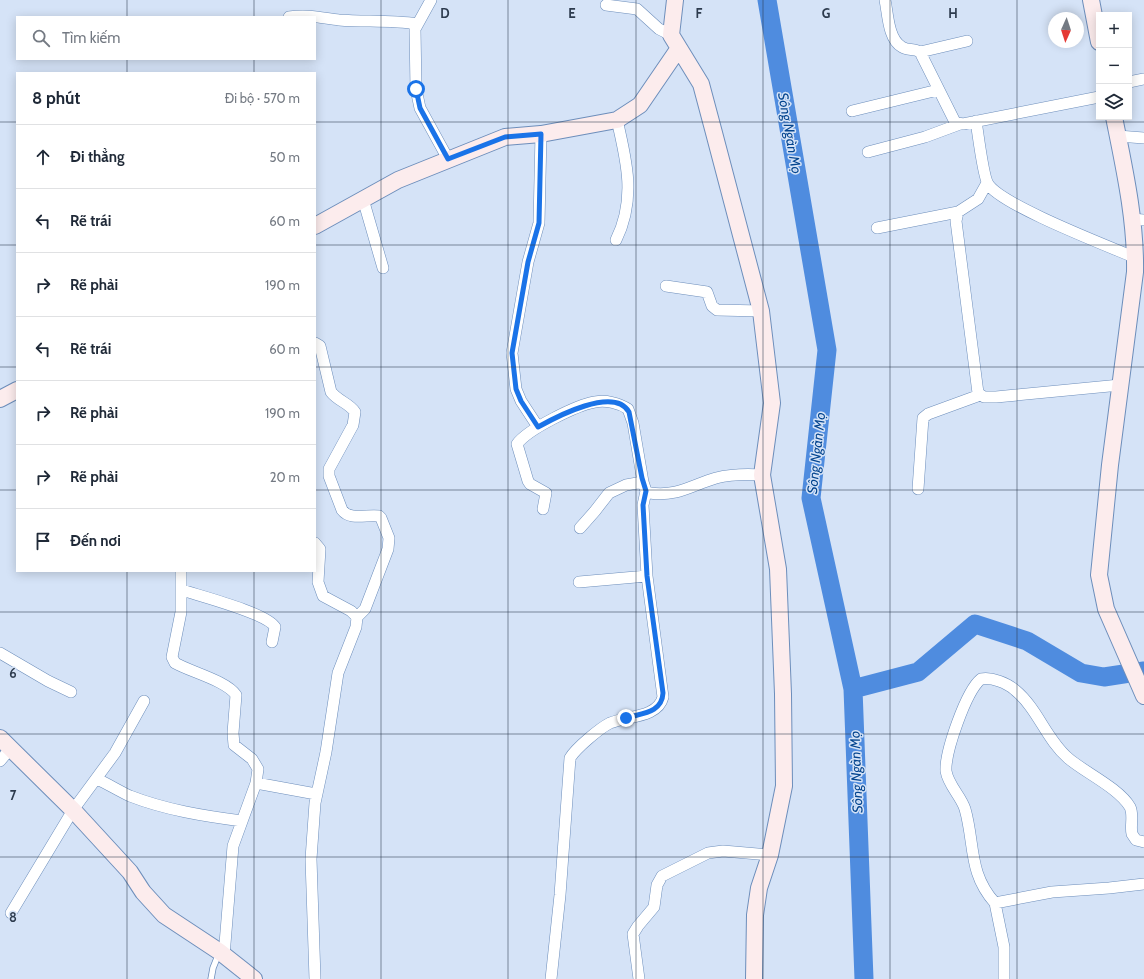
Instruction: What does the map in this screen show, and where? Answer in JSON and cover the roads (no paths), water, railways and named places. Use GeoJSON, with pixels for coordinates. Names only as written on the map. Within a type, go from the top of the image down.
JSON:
{"type":"FeatureCollection","features":[{"type":"Feature","properties":{"kind":"street"},"geometry":{"type":"LineString","coordinates":[[431,0],[417,24],[414,38],[417,96],[420,108],[448,159]]}},
{"type":"Feature","properties":{"kind":"street"},"geometry":{"type":"LineString","coordinates":[[316,225],[398,180],[505,137],[541,134],[617,120],[640,105],[675,42],[675,0]]}},
{"type":"Feature","properties":{"kind":"street"},"geometry":{"type":"LineString","coordinates":[[885,0],[891,30],[895,41],[902,48],[920,52],[967,41]]}},
{"type":"Feature","properties":{"kind":"street"},"geometry":{"type":"LineString","coordinates":[[1091,0],[1096,26]]}},
{"type":"Feature","properties":{"kind":"street"},"geometry":{"type":"LineString","coordinates":[[606,5],[637,9],[675,42],[701,84],[761,311],[772,403],[762,475],[778,569],[783,694],[784,786],[770,855],[759,888],[755,914],[754,979]]}},
{"type":"Feature","properties":{"kind":"street"},"geometry":{"type":"LineString","coordinates":[[316,17],[338,20],[395,21],[417,24]]}},
{"type":"Feature","properties":{"kind":"street"},"geometry":{"type":"LineString","coordinates":[[920,52],[951,119],[960,124]]}},
{"type":"Feature","properties":{"kind":"street"},"geometry":{"type":"LineString","coordinates":[[1132,81],[1144,79]]}},
{"type":"Feature","properties":{"kind":"street"},"geometry":{"type":"LineString","coordinates":[[852,111],[938,90]]}},
{"type":"Feature","properties":{"kind":"street"},"geometry":{"type":"LineString","coordinates":[[868,152],[925,137],[960,124],[1096,98]]}},
{"type":"Feature","properties":{"kind":"street"},"geometry":{"type":"LineString","coordinates":[[616,240],[624,222],[628,179],[617,120]]}},
{"type":"Feature","properties":{"kind":"street"},"geometry":{"type":"LineString","coordinates":[[1115,120],[1138,220],[1136,258],[1139,278],[1120,385],[1099,576],[1106,609],[1144,696]]}},
{"type":"Feature","properties":{"kind":"street"},"geometry":{"type":"LineString","coordinates":[[878,228],[958,212],[978,199],[987,183],[976,121]]}},
{"type":"Feature","properties":{"kind":"street"},"geometry":{"type":"LineString","coordinates":[[538,427],[521,401],[516,389],[512,353],[528,262],[539,223],[541,134]]}},
{"type":"Feature","properties":{"kind":"street"},"geometry":{"type":"LineString","coordinates":[[1118,136],[1144,138]]}},
{"type":"Feature","properties":{"kind":"street"},"geometry":{"type":"LineString","coordinates":[[987,183],[1006,199],[1136,258]]}},
{"type":"Feature","properties":{"kind":"street"},"geometry":{"type":"LineString","coordinates":[[363,199],[383,268]]}},
{"type":"Feature","properties":{"kind":"street"},"geometry":{"type":"LineString","coordinates":[[958,212],[956,221],[976,383],[980,395]]}},
{"type":"Feature","properties":{"kind":"street"},"geometry":{"type":"LineString","coordinates":[[666,286],[707,292],[715,309],[761,311]]}},
{"type":"Feature","properties":{"kind":"street"},"geometry":{"type":"LineString","coordinates":[[315,979],[311,859],[316,794],[326,752],[338,673],[356,627],[357,617],[365,609],[388,549],[389,538],[379,516],[350,516],[345,514],[342,510],[329,476],[329,469],[353,425],[355,412],[352,407],[335,397],[331,392],[323,352],[320,346],[316,344]]}},
{"type":"Feature","properties":{"kind":"street"},"geometry":{"type":"LineString","coordinates":[[918,489],[923,418],[928,414],[980,395],[996,398],[1120,385]]}},
{"type":"Feature","properties":{"kind":"street"},"geometry":{"type":"LineString","coordinates":[[0,399],[16,391]]}},
{"type":"Feature","properties":{"kind":"street"},"geometry":{"type":"LineString","coordinates":[[542,509],[546,493],[530,484],[528,481],[517,448],[519,442],[538,427],[552,419],[593,402],[622,405],[629,412],[633,422],[645,487],[643,505],[647,576],[663,693],[662,702],[652,711],[608,724],[570,758],[560,895],[551,979]]}},
{"type":"Feature","properties":{"kind":"street"},"geometry":{"type":"LineString","coordinates":[[580,528],[608,493],[626,485],[645,487],[654,493],[677,493],[724,476],[739,474],[762,475]]}},
{"type":"Feature","properties":{"kind":"street"},"geometry":{"type":"LineString","coordinates":[[316,544],[320,549],[318,582],[323,596],[351,611],[357,617]]}},
{"type":"Feature","properties":{"kind":"street"},"geometry":{"type":"LineString","coordinates":[[181,572],[181,612],[172,654],[173,660],[183,667],[225,685],[236,695],[233,741],[237,748],[256,765],[258,775],[233,846],[222,954]]}},
{"type":"Feature","properties":{"kind":"street"},"geometry":{"type":"LineString","coordinates":[[579,582],[647,576]]}},
{"type":"Feature","properties":{"kind":"street"},"geometry":{"type":"LineString","coordinates":[[182,590],[240,608],[267,620],[275,627],[272,642]]}},
{"type":"Feature","properties":{"kind":"street"},"geometry":{"type":"LineString","coordinates":[[0,653],[48,681],[71,692]]}},
{"type":"Feature","properties":{"kind":"street"},"geometry":{"type":"LineString","coordinates":[[1004,979],[1004,948],[995,903],[984,891],[978,875],[971,851],[965,810],[950,783],[946,771],[951,741],[966,702],[981,678],[998,681],[1013,688],[1024,698],[1062,752],[1097,778],[1126,803],[1132,812],[1132,834],[1136,840],[1144,842]]}},
{"type":"Feature","properties":{"kind":"street"},"geometry":{"type":"LineString","coordinates":[[10,913],[73,810],[115,753],[144,701]]}},
{"type":"Feature","properties":{"kind":"street"},"geometry":{"type":"LineString","coordinates":[[0,761],[5,744],[73,810],[130,872],[143,892],[164,915],[222,954],[254,979]]}},
{"type":"Feature","properties":{"kind":"street"},"geometry":{"type":"LineString","coordinates":[[97,779],[128,795],[148,802],[211,817],[242,821]]}},
{"type":"Feature","properties":{"kind":"street"},"geometry":{"type":"LineString","coordinates":[[256,783],[316,794]]}},
{"type":"Feature","properties":{"kind":"street"},"geometry":{"type":"LineString","coordinates":[[638,979],[633,934],[654,907],[657,884],[662,876],[708,853],[723,851],[770,855]]}},
{"type":"Feature","properties":{"kind":"street"},"geometry":{"type":"LineString","coordinates":[[995,903],[1052,892],[1144,884]]}},
{"type":"Feature","properties":{"kind":"lane"},"geometry":{"type":"LineString","coordinates":[[211,979],[214,962],[222,954]]}},
{"type":"Feature","properties":{"kind":"waterway","name":"Sông Ngàn Mọ"},"geometry":{"type":"LineString","coordinates":[[767,0],[827,350],[811,498],[853,689],[864,979]]}},
{"type":"Feature","properties":{"kind":"waterway"},"geometry":{"type":"LineString","coordinates":[[853,689],[918,672],[975,624],[1027,641],[1081,673],[1104,677],[1144,671]]}}]}
